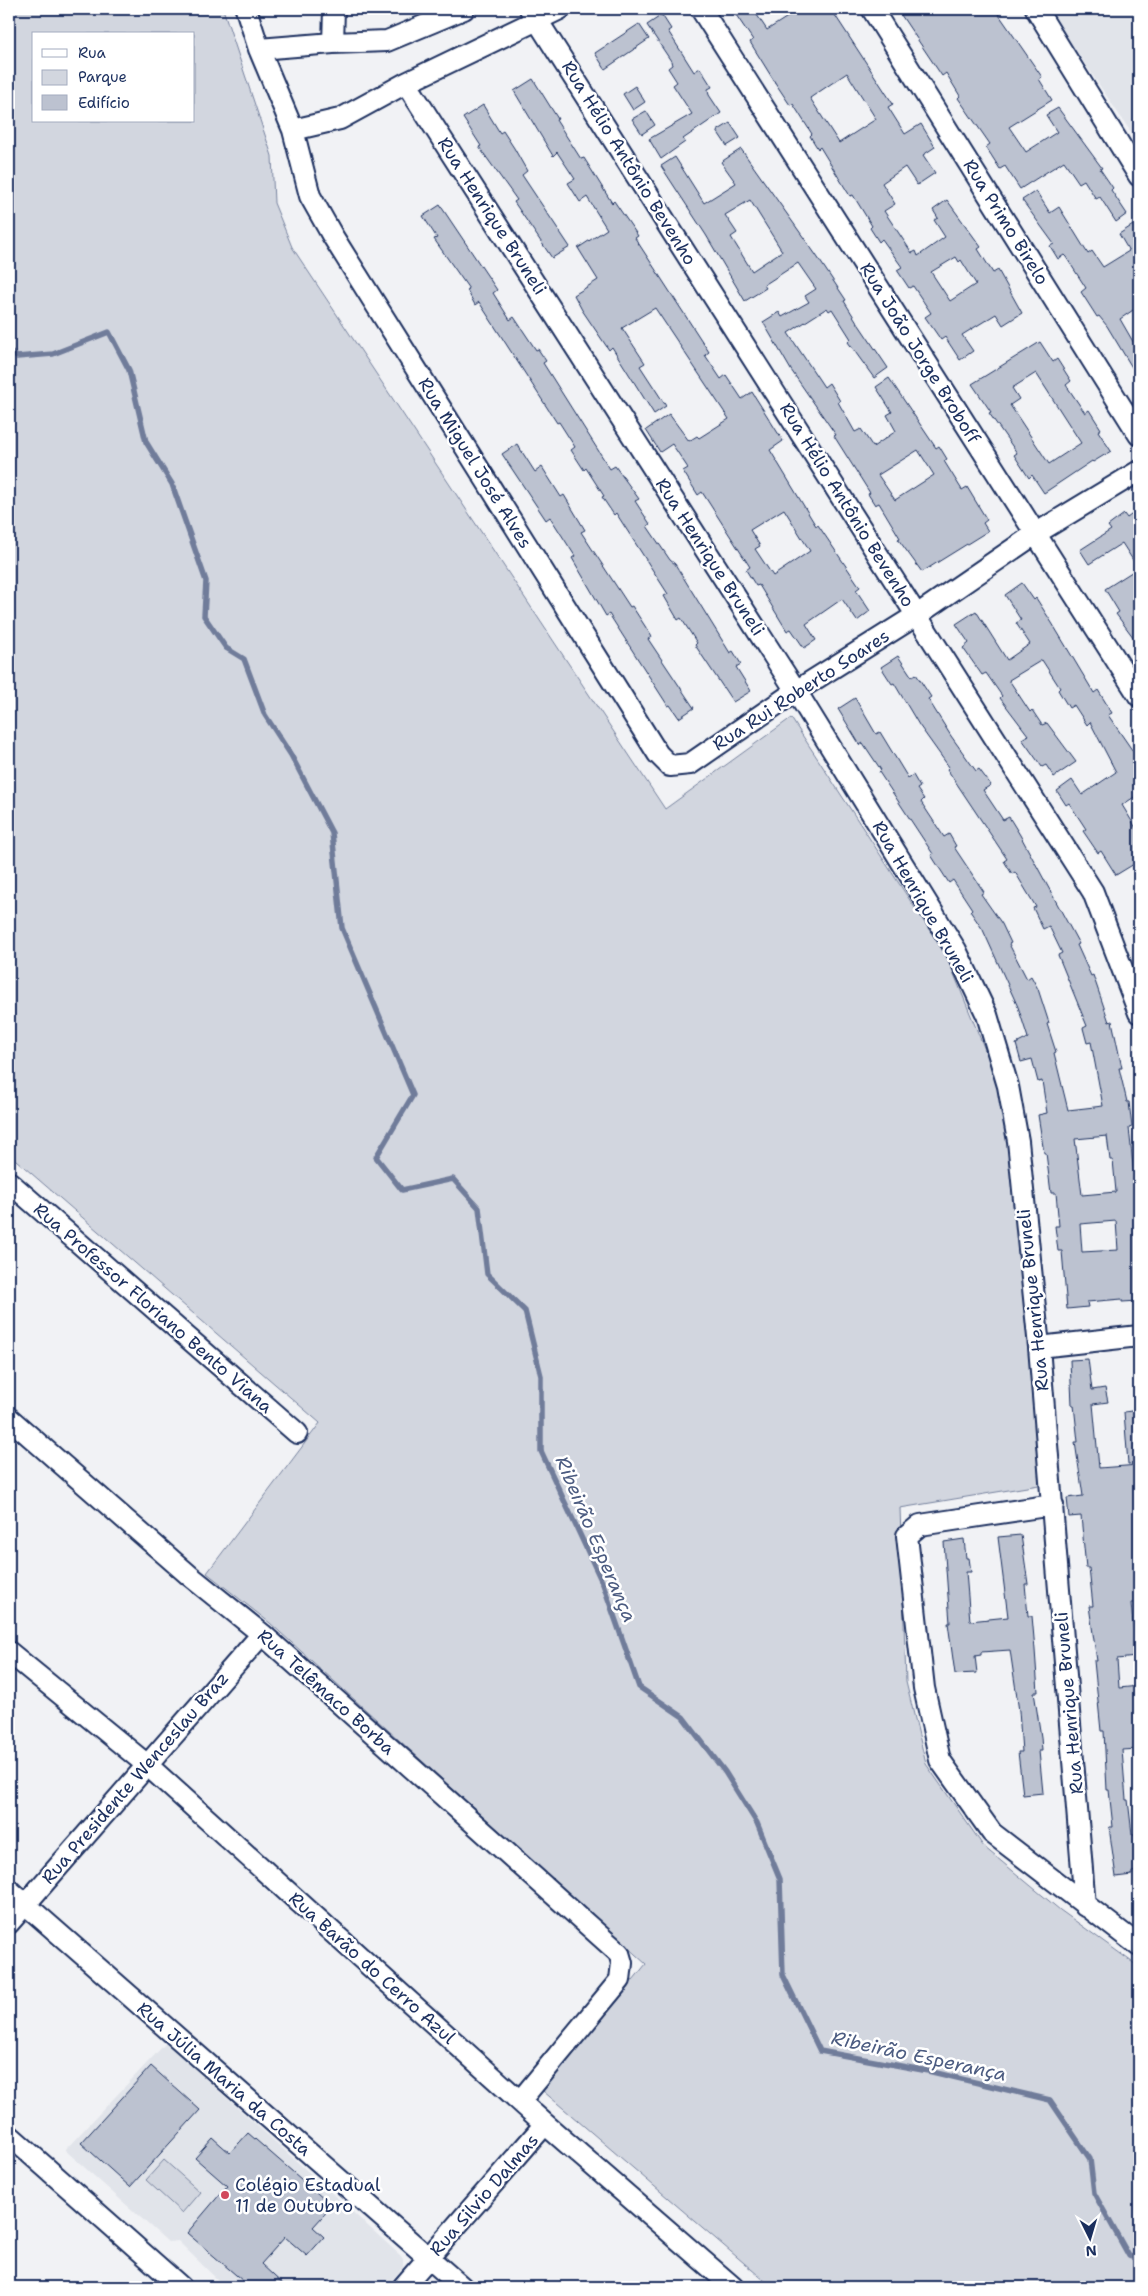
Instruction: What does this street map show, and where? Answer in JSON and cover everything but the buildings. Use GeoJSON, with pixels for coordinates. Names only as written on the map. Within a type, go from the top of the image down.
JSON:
{"type":"FeatureCollection","features":[{"type":"Feature","properties":{"kind":"street"},"geometry":{"type":"LineString","coordinates":[[246,9],[259,49],[293,130],[340,119],[534,14],[560,9]]}},
{"type":"Feature","properties":{"kind":"street"},"geometry":{"type":"LineString","coordinates":[[333,42],[334,9]]}},
{"type":"Feature","properties":{"kind":"street"},"geometry":{"type":"LineString","coordinates":[[259,49],[333,42],[387,41],[464,9]]}},
{"type":"Feature","properties":{"kind":"street","name":"Rua João Jorge Broboff"},"geometry":{"type":"LineString","coordinates":[[701,9],[1139,696]]}},
{"type":"Feature","properties":{"kind":"street","name":"Rua Primo Birelo"},"geometry":{"type":"LineString","coordinates":[[872,9],[1139,435]]}},
{"type":"Feature","properties":{"kind":"street"},"geometry":{"type":"LineString","coordinates":[[1036,9],[1139,176]]}},
{"type":"Feature","properties":{"kind":"street","name":"Rua Hélio Antônio Bevenho"},"geometry":{"type":"LineString","coordinates":[[534,14],[1093,892],[1139,1013]]}},
{"type":"Feature","properties":{"kind":"street","name":"Rua Henrique Bruneli"},"geometry":{"type":"LineString","coordinates":[[406,83],[796,691],[956,950],[987,1015],[1008,1086],[1018,1141],[1053,1505],[1085,1906]]}},
{"type":"Feature","properties":{"kind":"street","name":"Rua Miguel José Alves"},"geometry":{"type":"LineString","coordinates":[[293,130],[310,196],[332,235],[658,754],[670,766],[690,764]]}},
{"type":"Feature","properties":{"kind":"street","name":"Rua Rui Roberto Soares"},"geometry":{"type":"LineString","coordinates":[[690,764],[796,691],[917,615],[1035,534],[1139,471]]}},
{"type":"Feature","properties":{"kind":"street","name":"Rua Professor Floriano Bento Viana"},"geometry":{"type":"LineString","coordinates":[[9,1182],[297,1433]]}},
{"type":"Feature","properties":{"kind":"street"},"geometry":{"type":"LineString","coordinates":[[1039,1346],[1139,1336]]}},
{"type":"Feature","properties":{"kind":"street","name":"Rua Telêmaco Borba"},"geometry":{"type":"LineString","coordinates":[[9,1418],[190,1576],[262,1634],[619,1953],[622,1964],[620,1980],[520,2101]]}},
{"type":"Feature","properties":{"kind":"street"},"geometry":{"type":"LineString","coordinates":[[1053,1505],[920,1525],[907,1536],[924,1688],[940,1760],[992,1833],[1139,1946]]}},
{"type":"Feature","properties":{"kind":"street","name":"Rua Presidente Wenceslau Braz"},"geometry":{"type":"LineString","coordinates":[[9,1923],[146,1764],[262,1634]]}},
{"type":"Feature","properties":{"kind":"street","name":"Rua Barão do Cerro Azul"},"geometry":{"type":"LineString","coordinates":[[9,1652],[146,1764],[545,2124],[733,2287]]}},
{"type":"Feature","properties":{"kind":"street","name":"Rua Júlia Maria da Costa"},"geometry":{"type":"LineString","coordinates":[[9,1890],[462,2287]]}},
{"type":"Feature","properties":{"kind":"street","name":"Rua Silvio Dalmas"},"geometry":{"type":"LineString","coordinates":[[403,2287],[545,2124]]}},
{"type":"Feature","properties":{"kind":"street"},"geometry":{"type":"LineString","coordinates":[[9,2134],[181,2287]]}},
{"type":"Feature","properties":{"kind":"shaded area"},"geometry":{"type":"Polygon","coordinates":[[[1048,9],[1139,9],[1139,144],[1048,9]]]}},
{"type":"Feature","properties":{"kind":"shaded area","name":"Colégio Estadual 11 de Outubro"},"geometry":{"type":"Polygon","coordinates":[[[166,2043],[400,2255],[403,2259],[403,2267],[386,2287],[225,2287],[178,2241],[168,2242],[65,2150],[166,2043]]]}},
{"type":"Feature","properties":{"kind":"green space"},"geometry":{"type":"Polygon","coordinates":[[[9,9],[223,9],[272,156],[274,203],[292,247],[665,809],[791,718],[947,957],[1001,1089],[1009,1141],[1030,1341],[1039,1485],[900,1508],[906,1682],[926,1764],[984,1847],[1060,1910],[1139,1967],[1139,2287],[772,2287],[543,2091],[646,1964],[270,1623],[207,1573],[320,1423],[9,1154],[9,9]]]}},
{"type":"Feature","properties":{"kind":"green space"},"geometry":{"type":"Polygon","coordinates":[[[164,2160],[200,2192],[182,2213],[146,2180],[164,2160]]]}},
{"type":"Feature","properties":{"kind":"waterway","name":"Ribeirão Esperança"},"geometry":{"type":"LineString","coordinates":[[9,351],[17,357],[53,354],[109,332],[129,370],[146,442],[172,484],[206,581],[204,616],[226,648],[244,659],[265,715],[291,755],[332,833],[342,928],[413,1095],[376,1157],[402,1190],[453,1179],[479,1208],[487,1274],[525,1311],[541,1376],[541,1451],[603,1584],[639,1687],[683,1717],[725,1772],[757,1823],[780,1879],[783,1975],[820,2051],[928,2071],[1050,2100],[1090,2159],[1094,2193],[1129,2256],[1139,2259]]}},
{"type":"Feature","properties":{"kind":"place","name":"Colégio Estadual 11 de Outubro"},"geometry":{"type":"Point","coordinates":[225,2195]}}]}
